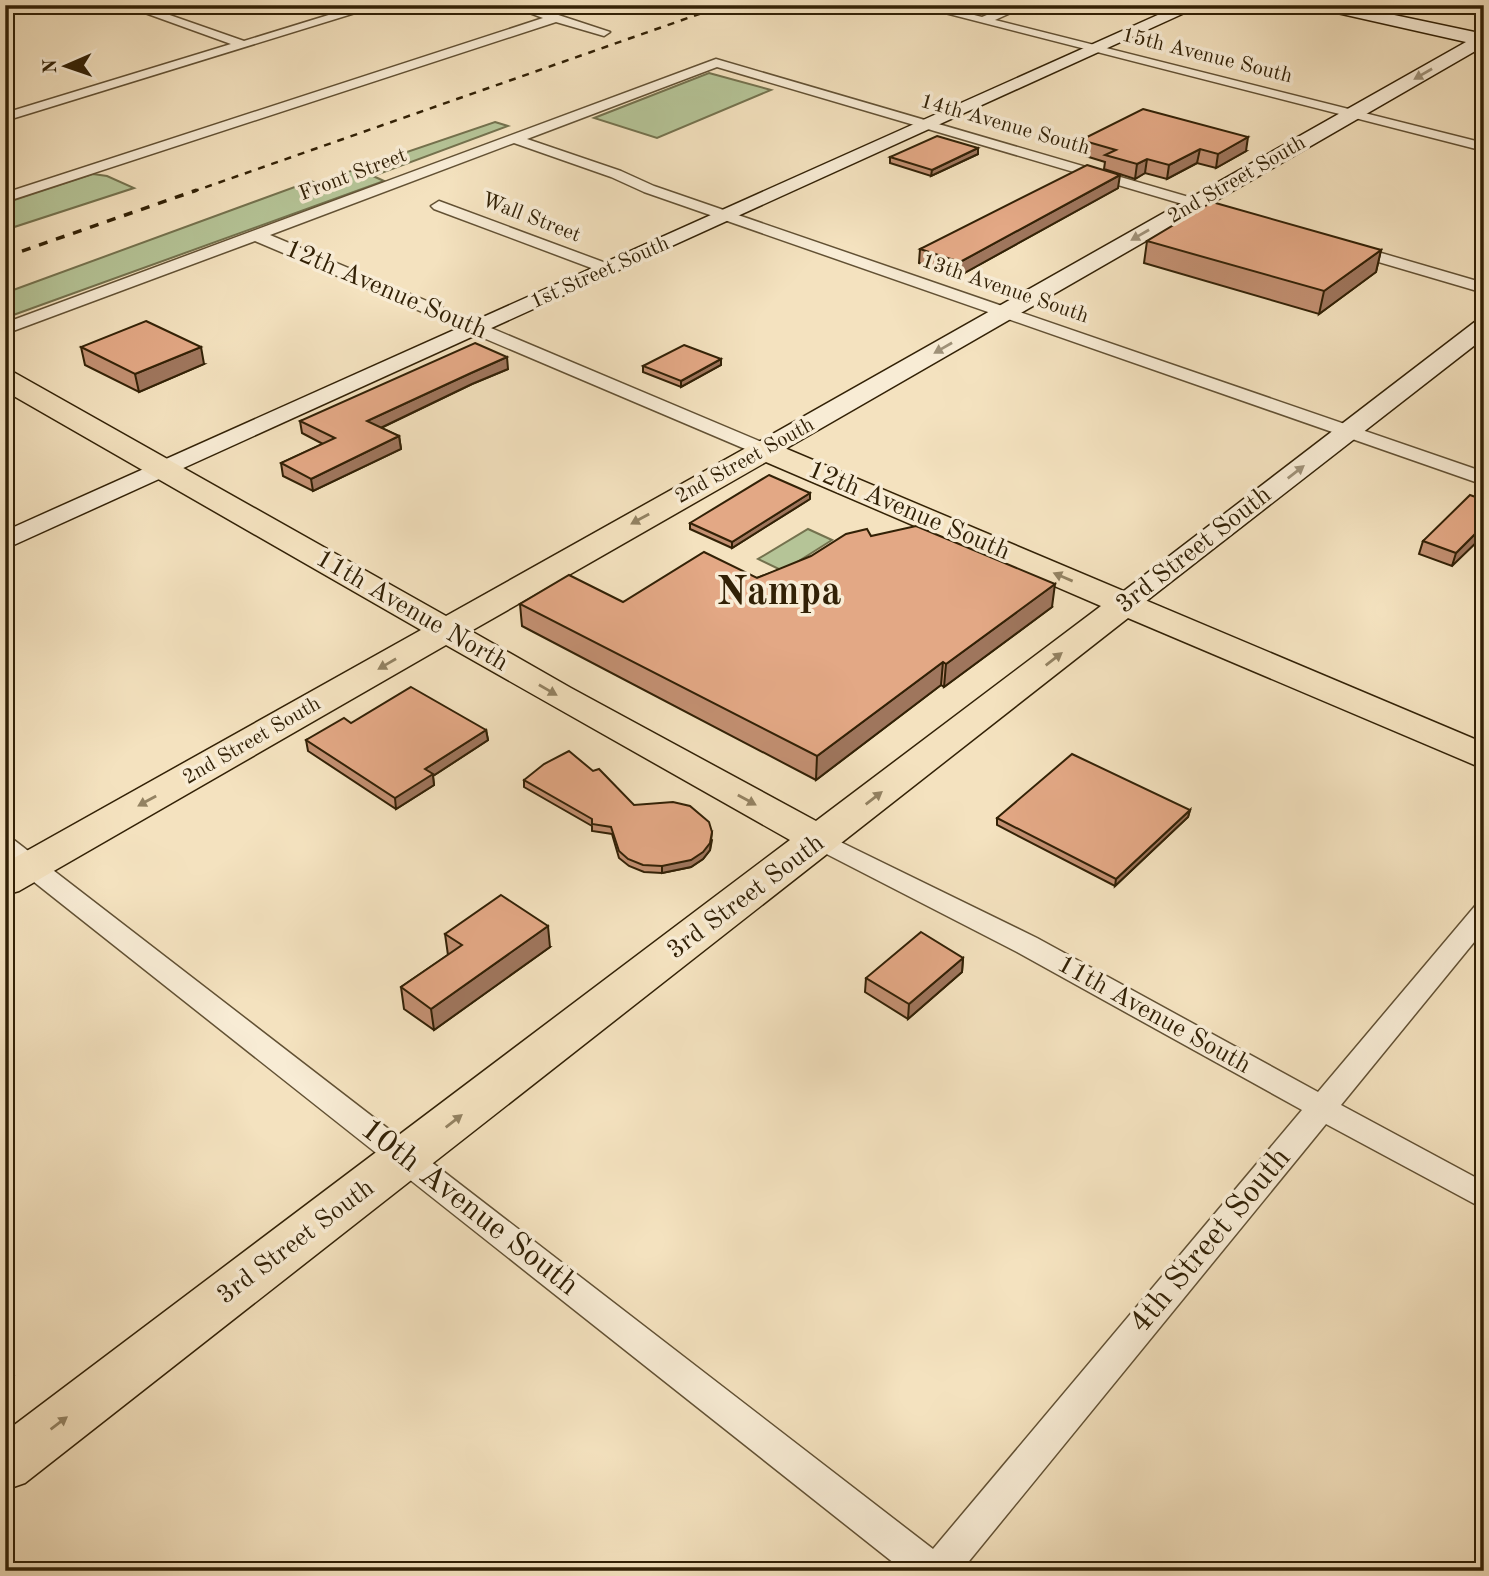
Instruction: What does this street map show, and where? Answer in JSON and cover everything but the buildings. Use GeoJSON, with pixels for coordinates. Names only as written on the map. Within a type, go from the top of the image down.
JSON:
{"type":"FeatureCollection","features":[{"type":"Feature","properties":{"kind":"main road","name":"1st Street South"},"geometry":{"type":"LineString","coordinates":[[5,541],[1194,5]]}},
{"type":"Feature","properties":{"kind":"main road"},"geometry":{"type":"LineString","coordinates":[[1324,5],[1483,40]]}},
{"type":"Feature","properties":{"kind":"main road","name":"2nd Street South"},"geometry":{"type":"LineString","coordinates":[[14,864],[447,631],[1483,40]]}},
{"type":"Feature","properties":{"kind":"main road","name":"3rd Street South"},"geometry":{"type":"LineString","coordinates":[[5,1465],[1484,326]]}},
{"type":"Feature","properties":{"kind":"main road","name":"11th Avenue North"},"geometry":{"type":"LineString","coordinates":[[5,379],[558,696],[820,840]]}},
{"type":"Feature","properties":{"kind":"main road","name":"12th Avenue South"},"geometry":{"type":"LineString","coordinates":[[764,450],[1484,757]]}},
{"type":"Feature","properties":{"kind":"street"},"geometry":{"type":"LineString","coordinates":[[129,5],[245,45]]}},
{"type":"Feature","properties":{"kind":"street"},"geometry":{"type":"LineString","coordinates":[[5,117],[375,5]]}},
{"type":"Feature","properties":{"kind":"street"},"geometry":{"type":"LineString","coordinates":[[513,5],[604,32]]}},
{"type":"Feature","properties":{"kind":"street","name":"15th Avenue South"},"geometry":{"type":"LineString","coordinates":[[920,5],[1484,147]]}},
{"type":"Feature","properties":{"kind":"street"},"geometry":{"type":"LineString","coordinates":[[983,21],[1022,5]]}},
{"type":"Feature","properties":{"kind":"street"},"geometry":{"type":"LineString","coordinates":[[5,198],[555,18]]}},
{"type":"Feature","properties":{"kind":"street","name":"14th Avenue South"},"geometry":{"type":"LineString","coordinates":[[716,63],[1235,215]]}},
{"type":"Feature","properties":{"kind":"street","name":"Front Street"},"geometry":{"type":"LineString","coordinates":[[5,329],[716,63]]}},
{"type":"Feature","properties":{"kind":"street","name":"13th Avenue South"},"geometry":{"type":"LineString","coordinates":[[512,138],[727,216],[1484,480]]}},
{"type":"Feature","properties":{"kind":"street","name":"Wall Street"},"geometry":{"type":"LineString","coordinates":[[439,206],[608,269]]}},
{"type":"Feature","properties":{"kind":"street","name":"12th Avenue South"},"geometry":{"type":"LineString","coordinates":[[255,235],[764,450]]}},
{"type":"Feature","properties":{"kind":"street"},"geometry":{"type":"LineString","coordinates":[[1326,242],[1484,288]]}},
{"type":"Feature","properties":{"kind":"street","name":"11th Avenue South"},"geometry":{"type":"LineString","coordinates":[[820,840],[1027,945],[1484,1197]]}},
{"type":"Feature","properties":{"kind":"street","name":"10th Avenue South"},"geometry":{"type":"LineString","coordinates":[[14,864],[405,1158],[935,1571]]}},
{"type":"Feature","properties":{"kind":"street","name":"4th Street South"},"geometry":{"type":"LineString","coordinates":[[935,1571],[1484,912]]}},
{"type":"Feature","properties":{"kind":"green space"},"geometry":{"type":"Polygon","coordinates":[[[709,73],[771,90],[657,138],[594,118],[709,73]]]}},
{"type":"Feature","properties":{"kind":"green space"},"geometry":{"type":"Polygon","coordinates":[[[495,122],[508,126],[373,176],[384,181],[5,318],[5,293],[311,181],[316,183],[495,122]]]}},
{"type":"Feature","properties":{"kind":"green space"},"geometry":{"type":"Polygon","coordinates":[[[93,174],[107,176],[134,188],[5,230],[5,203],[93,174]]]}},
{"type":"Feature","properties":{"kind":"green space"},"geometry":{"type":"Polygon","coordinates":[[[808,529],[832,540],[783,571],[758,559],[808,529]]]}},
{"type":"Feature","properties":{"kind":"railway"},"geometry":{"type":"LineString","coordinates":[[192,192],[725,5]]}},
{"type":"Feature","properties":{"kind":"railway"},"geometry":{"type":"LineString","coordinates":[[5,257],[197,190]]}},
{"type":"Feature","properties":{"kind":"district","name":"Nampa"},"geometry":{"type":"Point","coordinates":[779,594]}}]}
